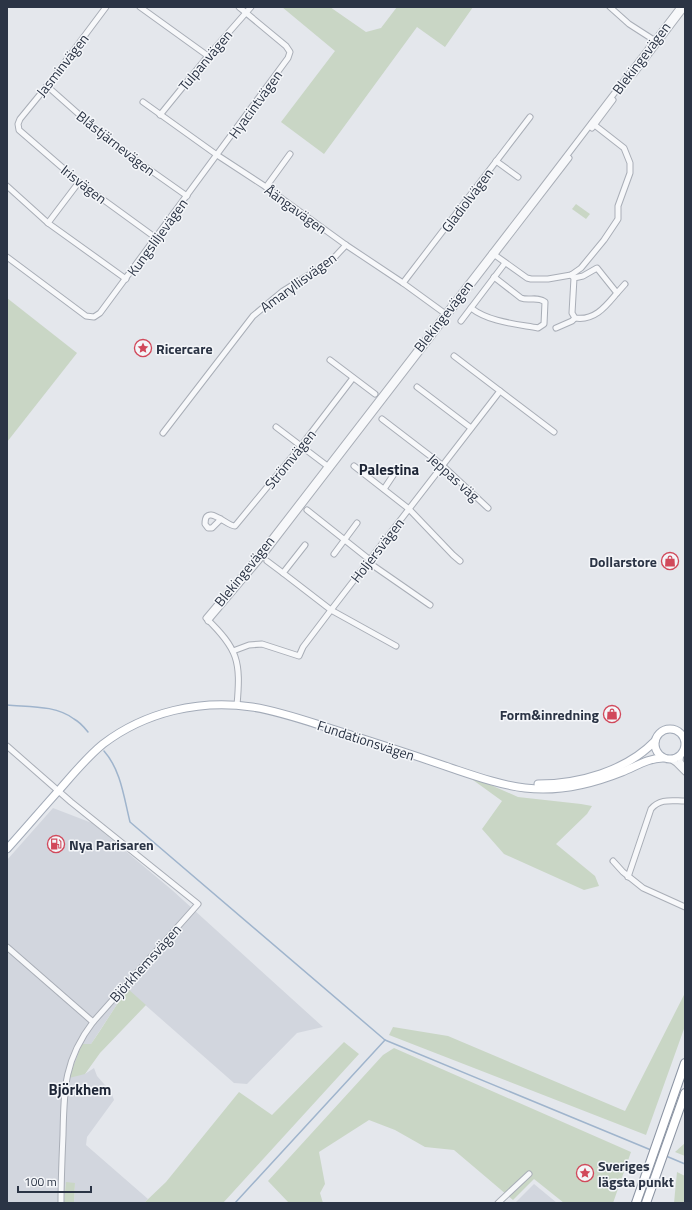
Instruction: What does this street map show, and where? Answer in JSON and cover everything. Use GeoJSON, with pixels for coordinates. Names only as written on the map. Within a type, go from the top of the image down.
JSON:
{"type":"FeatureCollection","features":[{"type":"Feature","properties":{"kind":"highway"},"geometry":{"type":"LineString","coordinates":[[636,1203],[685,1063]]}},
{"type":"Feature","properties":{"kind":"highway"},"geometry":{"type":"LineString","coordinates":[[646,1203],[685,1093]]}},
{"type":"Feature","properties":{"kind":"main road"},"geometry":{"type":"LineString","coordinates":[[7,849],[83,763],[103,744],[137,723],[159,714],[206,705],[237,705]]}},
{"type":"Feature","properties":{"kind":"main road","name":"Fundationsvägen"},"geometry":{"type":"LineString","coordinates":[[237,705],[283,714],[493,781],[527,788],[544,789],[583,784],[609,777],[650,759],[666,758]]}},
{"type":"Feature","properties":{"kind":"main road"},"geometry":{"type":"LineString","coordinates":[[677,731],[685,728]]}},
{"type":"Feature","properties":{"kind":"main road"},"geometry":{"type":"LineString","coordinates":[[669,729],[677,731],[683,737],[685,746],[681,754],[676,758],[666,758],[656,752],[655,741],[657,735],[664,730],[669,729]]}},
{"type":"Feature","properties":{"kind":"main road","name":"Fundationsvägen"},"geometry":{"type":"LineString","coordinates":[[493,781],[538,784],[576,780],[626,763],[645,751],[655,741]]}},
{"type":"Feature","properties":{"kind":"street","name":"Jasminvägen"},"geometry":{"type":"LineString","coordinates":[[18,124],[20,119],[47,86],[106,7]]}},
{"type":"Feature","properties":{"kind":"street"},"geometry":{"type":"LineString","coordinates":[[140,7],[208,56]]}},
{"type":"Feature","properties":{"kind":"street"},"geometry":{"type":"LineString","coordinates":[[239,7],[247,12]]}},
{"type":"Feature","properties":{"kind":"street","name":"Tulpanvägen"},"geometry":{"type":"LineString","coordinates":[[160,115],[208,56],[251,7]]}},
{"type":"Feature","properties":{"kind":"street"},"geometry":{"type":"LineString","coordinates":[[610,7],[627,22],[635,25],[656,42]]}},
{"type":"Feature","properties":{"kind":"street","name":"Blekingevägen"},"geometry":{"type":"LineString","coordinates":[[656,42],[680,7]]}},
{"type":"Feature","properties":{"kind":"street","name":"Blekingevägen"},"geometry":{"type":"LineString","coordinates":[[237,705],[239,682],[238,668],[233,651],[224,637],[207,619],[262,557],[656,42],[685,7]]}},
{"type":"Feature","properties":{"kind":"street","name":"Hyacintvägen"},"geometry":{"type":"LineString","coordinates":[[217,155],[288,58],[290,52],[286,46],[247,12]]}},
{"type":"Feature","properties":{"kind":"street","name":"Blåstjärnevägen"},"geometry":{"type":"LineString","coordinates":[[47,86],[109,141],[187,196]]}},
{"type":"Feature","properties":{"kind":"street","name":"Åängavägen"},"geometry":{"type":"LineString","coordinates":[[143,102],[447,315]]}},
{"type":"Feature","properties":{"kind":"street","name":"Gladiolvägen"},"geometry":{"type":"LineString","coordinates":[[403,283],[530,117]]}},
{"type":"Feature","properties":{"kind":"street","name":"Irisvägen"},"geometry":{"type":"LineString","coordinates":[[18,124],[19,130],[79,182],[156,238]]}},
{"type":"Feature","properties":{"kind":"street"},"geometry":{"type":"LineString","coordinates":[[575,318],[572,313],[572,277],[604,240],[618,219],[618,206],[630,172],[630,162],[624,148],[593,124]]}},
{"type":"Feature","properties":{"kind":"street"},"geometry":{"type":"LineString","coordinates":[[266,187],[290,154]]}},
{"type":"Feature","properties":{"kind":"street","name":"Kungsliljevägen"},"geometry":{"type":"LineString","coordinates":[[7,257],[86,316],[94,317],[100,313],[126,279],[217,155]]}},
{"type":"Feature","properties":{"kind":"street"},"geometry":{"type":"LineString","coordinates":[[496,161],[518,177]]}},
{"type":"Feature","properties":{"kind":"street"},"geometry":{"type":"LineString","coordinates":[[48,223],[79,182]]}},
{"type":"Feature","properties":{"kind":"street"},"geometry":{"type":"LineString","coordinates":[[7,186],[48,223],[126,279]]}},
{"type":"Feature","properties":{"kind":"street","name":"Amaryllisvägen"},"geometry":{"type":"LineString","coordinates":[[163,433],[252,316],[283,291],[330,260],[346,245]]}},
{"type":"Feature","properties":{"kind":"street"},"geometry":{"type":"LineString","coordinates":[[494,254],[523,276],[532,279],[583,276],[597,268],[617,293]]}},
{"type":"Feature","properties":{"kind":"street"},"geometry":{"type":"LineString","coordinates":[[461,321],[505,263]]}},
{"type":"Feature","properties":{"kind":"street"},"geometry":{"type":"LineString","coordinates":[[471,308],[476,312],[504,322],[538,328],[544,324],[545,302],[538,298],[521,298],[494,277]]}},
{"type":"Feature","properties":{"kind":"street"},"geometry":{"type":"LineString","coordinates":[[556,328],[572,321],[575,318],[594,315],[599,312],[625,284]]}},
{"type":"Feature","properties":{"kind":"street"},"geometry":{"type":"LineString","coordinates":[[454,356],[554,432]]}},
{"type":"Feature","properties":{"kind":"street"},"geometry":{"type":"LineString","coordinates":[[330,360],[375,394]]}},
{"type":"Feature","properties":{"kind":"street","name":"Strömvägen"},"geometry":{"type":"LineString","coordinates":[[221,519],[230,526],[235,526],[301,446],[353,378]]}},
{"type":"Feature","properties":{"kind":"street"},"geometry":{"type":"LineString","coordinates":[[417,387],[471,428]]}},
{"type":"Feature","properties":{"kind":"street","name":"Holjersvägen"},"geometry":{"type":"LineString","coordinates":[[233,651],[249,645],[262,644],[299,656],[331,610],[500,391]]}},
{"type":"Feature","properties":{"kind":"street","name":"Jeppas väg"},"geometry":{"type":"LineString","coordinates":[[382,418],[442,465],[488,508]]}},
{"type":"Feature","properties":{"kind":"street"},"geometry":{"type":"LineString","coordinates":[[276,427],[329,468]]}},
{"type":"Feature","properties":{"kind":"street"},"geometry":{"type":"LineString","coordinates":[[354,466],[409,509],[460,561]]}},
{"type":"Feature","properties":{"kind":"street"},"geometry":{"type":"LineString","coordinates":[[384,489],[394,474]]}},
{"type":"Feature","properties":{"kind":"street"},"geometry":{"type":"LineString","coordinates":[[307,510],[369,561],[430,605]]}},
{"type":"Feature","properties":{"kind":"street"},"geometry":{"type":"LineString","coordinates":[[334,554],[357,523]]}},
{"type":"Feature","properties":{"kind":"street"},"geometry":{"type":"LineString","coordinates":[[284,573],[305,545]]}},
{"type":"Feature","properties":{"kind":"street"},"geometry":{"type":"LineString","coordinates":[[267,561],[331,610],[396,646]]}},
{"type":"Feature","properties":{"kind":"street"},"geometry":{"type":"LineString","coordinates":[[7,746],[58,791]]}},
{"type":"Feature","properties":{"kind":"street"},"geometry":{"type":"LineString","coordinates":[[681,754],[680,761],[685,770]]}},
{"type":"Feature","properties":{"kind":"street"},"geometry":{"type":"LineString","coordinates":[[666,758],[685,770]]}},
{"type":"Feature","properties":{"kind":"street","name":"Björkhemsvägen"},"geometry":{"type":"LineString","coordinates":[[58,791],[198,904],[93,1022],[78,1044],[65,1081],[61,1203]]}},
{"type":"Feature","properties":{"kind":"street"},"geometry":{"type":"LineString","coordinates":[[628,877],[651,809],[662,801],[685,801]]}},
{"type":"Feature","properties":{"kind":"street"},"geometry":{"type":"LineString","coordinates":[[613,861],[628,877],[643,888],[685,907]]}},
{"type":"Feature","properties":{"kind":"street"},"geometry":{"type":"LineString","coordinates":[[7,947],[93,1022]]}},
{"type":"Feature","properties":{"kind":"street"},"geometry":{"type":"LineString","coordinates":[[498,1203],[530,1174]]}},
{"type":"Feature","properties":{"kind":"shaded area"},"geometry":{"type":"Polygon","coordinates":[[[53,808],[92,823],[172,890],[323,1027],[297,1033],[247,1084],[234,1083],[127,989],[91,1044],[85,1074],[94,1068],[97,1076],[111,1092],[114,1100],[87,1137],[86,1145],[148,1199],[144,1203],[74,1203],[75,1183],[66,1183],[64,1203],[7,1203],[7,860],[53,808]]]}},
{"type":"Feature","properties":{"kind":"shaded area"},"geometry":{"type":"Polygon","coordinates":[[[534,1184],[557,1203],[515,1203],[534,1184]]]}},
{"type":"Feature","properties":{"kind":"green space"},"geometry":{"type":"Polygon","coordinates":[[[282,7],[330,7],[366,32],[381,28],[397,7],[473,7],[445,47],[417,27],[324,154],[281,122],[335,51],[282,7]]]}},
{"type":"Feature","properties":{"kind":"green space"},"geometry":{"type":"Polygon","coordinates":[[[576,204],[590,214],[586,219],[572,209],[576,204]]]}},
{"type":"Feature","properties":{"kind":"green space"},"geometry":{"type":"Polygon","coordinates":[[[7,298],[77,353],[7,442],[7,298]]]}},
{"type":"Feature","properties":{"kind":"green space"},"geometry":{"type":"Polygon","coordinates":[[[477,779],[518,797],[592,806],[587,814],[556,844],[595,876],[599,886],[584,890],[504,854],[482,829],[502,801],[473,780],[477,779]]]}},
{"type":"Feature","properties":{"kind":"green space"},"geometry":{"type":"Polygon","coordinates":[[[128,989],[146,1005],[100,1053],[85,1074],[69,1078],[82,1044],[91,1044],[128,989]]]}},
{"type":"Feature","properties":{"kind":"green space"},"geometry":{"type":"Polygon","coordinates":[[[685,993],[685,1026],[646,1135],[389,1035],[393,1027],[448,1036],[625,1111],[685,993]]]}},
{"type":"Feature","properties":{"kind":"green space"},"geometry":{"type":"Polygon","coordinates":[[[344,1042],[359,1054],[223,1203],[144,1203],[166,1182],[239,1092],[272,1115],[344,1042]]]}},
{"type":"Feature","properties":{"kind":"green space"},"geometry":{"type":"Polygon","coordinates":[[[394,1048],[631,1152],[613,1203],[564,1203],[534,1179],[513,1200],[454,1150],[425,1147],[395,1130],[369,1120],[319,1152],[325,1184],[320,1193],[323,1203],[289,1203],[268,1181],[383,1055],[394,1048]]]}},
{"type":"Feature","properties":{"kind":"green space"},"geometry":{"type":"Polygon","coordinates":[[[685,1143],[685,1156],[675,1152],[685,1143]]]}},
{"type":"Feature","properties":{"kind":"green space"},"geometry":{"type":"Polygon","coordinates":[[[677,1172],[685,1176],[685,1203],[674,1203],[677,1172]]]}},
{"type":"Feature","properties":{"kind":"green space"},"geometry":{"type":"Polygon","coordinates":[[[66,1182],[75,1183],[74,1203],[64,1203],[66,1182]]]}},
{"type":"Feature","properties":{"kind":"waterway"},"geometry":{"type":"LineString","coordinates":[[7,705],[59,711],[67,714],[83,726],[88,732]]}},
{"type":"Feature","properties":{"kind":"waterway"},"geometry":{"type":"LineString","coordinates":[[104,751],[118,775],[130,822],[385,1040],[651,1150]]}},
{"type":"Feature","properties":{"kind":"waterway"},"geometry":{"type":"LineString","coordinates":[[235,1203],[385,1040]]}},
{"type":"Feature","properties":{"kind":"waterway"},"geometry":{"type":"LineString","coordinates":[[666,1156],[685,1164]]}},
{"type":"Feature","properties":{"kind":"place","name":"Ricercare"},"geometry":{"type":"Point","coordinates":[143,348]}},
{"type":"Feature","properties":{"kind":"place","name":"Dollarstore"},"geometry":{"type":"Point","coordinates":[670,561]}},
{"type":"Feature","properties":{"kind":"place","name":"Form&inredning"},"geometry":{"type":"Point","coordinates":[612,714]}},
{"type":"Feature","properties":{"kind":"place","name":"Nya Parisaren"},"geometry":{"type":"Point","coordinates":[56,844]}},
{"type":"Feature","properties":{"kind":"place","name":"Sveriges lägsta punkt"},"geometry":{"type":"Point","coordinates":[585,1173]}},
{"type":"Feature","properties":{"kind":"district","name":"Palestina"},"geometry":{"type":"Point","coordinates":[389,469]}},
{"type":"Feature","properties":{"kind":"district","name":"Björkhem"},"geometry":{"type":"Point","coordinates":[80,1089]}}]}
